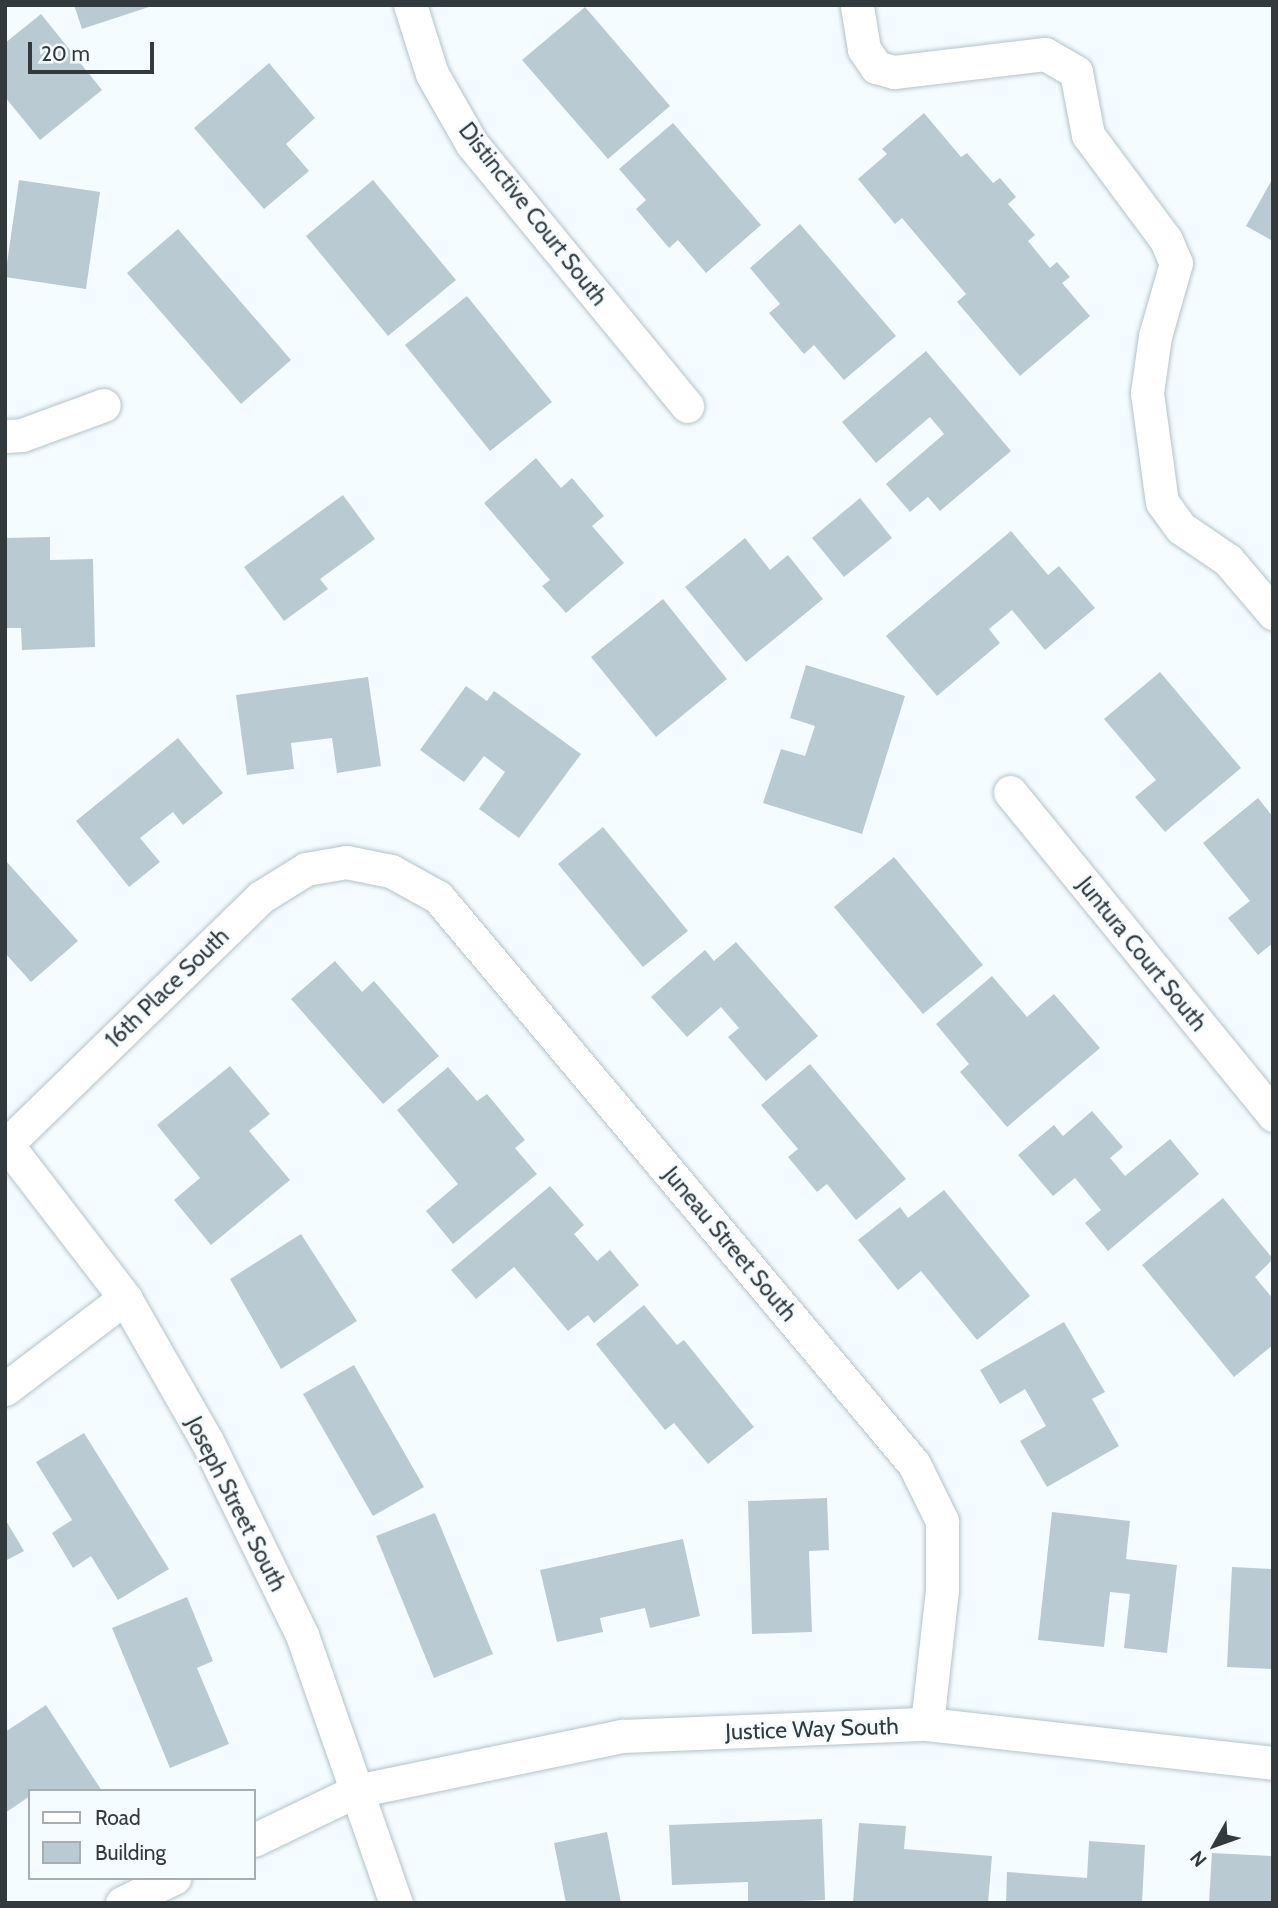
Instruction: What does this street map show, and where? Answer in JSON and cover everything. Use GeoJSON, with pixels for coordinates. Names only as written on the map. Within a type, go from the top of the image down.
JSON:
{"type":"FeatureCollection","features":[{"type":"Feature","properties":{"kind":"street","name":"Distinctive Court South"},"geometry":{"type":"LineString","coordinates":[[410,5],[432,74],[472,144],[687,406]]}},
{"type":"Feature","properties":{"kind":"street"},"geometry":{"type":"LineString","coordinates":[[857,5],[864,49],[876,67],[894,72],[1045,54],[1076,72],[1088,135],[1166,240],[1176,263],[1155,335],[1147,393],[1162,502],[1181,528],[1228,560],[1273,613]]}},
{"type":"Feature","properties":{"kind":"street"},"geometry":{"type":"LineString","coordinates":[[5,436],[22,435],[104,405]]}},
{"type":"Feature","properties":{"kind":"street","name":"Juntura Court South"},"geometry":{"type":"LineString","coordinates":[[1010,792],[1273,1115]]}},
{"type":"Feature","properties":{"kind":"street","name":"16th Place South"},"geometry":{"type":"LineString","coordinates":[[6,1143],[261,897],[306,869],[346,862]]}},
{"type":"Feature","properties":{"kind":"street","name":"Juneau Street South"},"geometry":{"type":"LineString","coordinates":[[346,862],[391,871],[438,897],[914,1464],[942,1521],[942,1590],[927,1724]]}},
{"type":"Feature","properties":{"kind":"street","name":"Joseph Street South"},"geometry":{"type":"LineString","coordinates":[[6,1143],[125,1298],[207,1441],[302,1635],[396,1903]]}},
{"type":"Feature","properties":{"kind":"street"},"geometry":{"type":"LineString","coordinates":[[5,1389],[125,1298]]}},
{"type":"Feature","properties":{"kind":"street","name":"Justice Way South"},"geometry":{"type":"LineString","coordinates":[[256,1839],[356,1791],[622,1736],[927,1724],[1273,1763]]}},
{"type":"Feature","properties":{"kind":"street"},"geometry":{"type":"LineString","coordinates":[[122,1903],[170,1880]]}},
{"type":"Feature","properties":{"kind":"building"},"geometry":{"type":"Polygon","coordinates":[[[74,5],[152,5],[152,6],[82,29],[74,5]]]}},
{"type":"Feature","properties":{"kind":"building"},"geometry":{"type":"Polygon","coordinates":[[[585,7],[670,106],[608,159],[522,60],[585,7]]]}},
{"type":"Feature","properties":{"kind":"building"},"geometry":{"type":"Polygon","coordinates":[[[41,14],[102,90],[40,140],[5,97],[5,43],[41,14]]]}},
{"type":"Feature","properties":{"kind":"building"},"geometry":{"type":"Polygon","coordinates":[[[269,63],[315,118],[286,144],[309,171],[264,209],[194,128],[269,63]]]}},
{"type":"Feature","properties":{"kind":"building"},"geometry":{"type":"Polygon","coordinates":[[[924,113],[961,157],[967,153],[993,183],[1000,178],[1016,197],[1008,204],[1035,235],[1028,241],[1050,268],[1057,262],[1070,277],[1062,283],[1090,316],[1020,376],[957,302],[966,294],[902,218],[895,224],[858,179],[887,154],[882,149],[924,113]]]}},
{"type":"Feature","properties":{"kind":"building"},"geometry":{"type":"Polygon","coordinates":[[[673,123],[761,225],[706,273],[678,240],[669,248],[636,209],[646,200],[619,169],[673,123]]]}},
{"type":"Feature","properties":{"kind":"building"},"geometry":{"type":"Polygon","coordinates":[[[1273,178],[1273,241],[1246,226],[1273,178]]]}},
{"type":"Feature","properties":{"kind":"building"},"geometry":{"type":"Polygon","coordinates":[[[19,180],[100,192],[86,289],[5,277],[19,180]]]}},
{"type":"Feature","properties":{"kind":"building"},"geometry":{"type":"Polygon","coordinates":[[[373,180],[456,280],[388,336],[306,236],[373,180]]]}},
{"type":"Feature","properties":{"kind":"building"},"geometry":{"type":"Polygon","coordinates":[[[800,224],[896,336],[844,380],[814,345],[804,354],[769,313],[780,304],[750,268],[800,224]]]}},
{"type":"Feature","properties":{"kind":"building"},"geometry":{"type":"Polygon","coordinates":[[[178,229],[291,360],[241,404],[127,273],[178,229]]]}},
{"type":"Feature","properties":{"kind":"building"},"geometry":{"type":"Polygon","coordinates":[[[467,296],[552,402],[490,451],[405,345],[467,296]]]}},
{"type":"Feature","properties":{"kind":"building"},"geometry":{"type":"Polygon","coordinates":[[[926,351],[1011,451],[940,511],[928,497],[910,512],[886,484],[944,434],[930,417],[876,463],[842,422],[926,351]]]}},
{"type":"Feature","properties":{"kind":"building"},"geometry":{"type":"Polygon","coordinates":[[[536,458],[561,488],[572,478],[604,516],[592,526],[624,563],[566,613],[542,586],[550,580],[484,503],[536,458]]]}},
{"type":"Feature","properties":{"kind":"building"},"geometry":{"type":"Polygon","coordinates":[[[343,495],[375,539],[320,579],[328,589],[284,621],[244,567],[343,495]]]}},
{"type":"Feature","properties":{"kind":"building"},"geometry":{"type":"Polygon","coordinates":[[[860,498],[892,538],[844,577],[812,538],[860,498]]]}},
{"type":"Feature","properties":{"kind":"building"},"geometry":{"type":"Polygon","coordinates":[[[1011,531],[1048,575],[1059,566],[1095,608],[1045,650],[1012,610],[989,629],[1000,643],[937,696],[886,636],[1011,531]]]}},
{"type":"Feature","properties":{"kind":"building"},"geometry":{"type":"Polygon","coordinates":[[[50,537],[50,560],[93,559],[95,647],[22,650],[21,628],[5,628],[5,538],[50,537]]]}},
{"type":"Feature","properties":{"kind":"building"},"geometry":{"type":"Polygon","coordinates":[[[745,538],[770,570],[788,555],[823,599],[746,662],[685,587],[745,538]]]}},
{"type":"Feature","properties":{"kind":"building"},"geometry":{"type":"Polygon","coordinates":[[[663,599],[727,679],[656,737],[591,657],[663,599]]]}},
{"type":"Feature","properties":{"kind":"building"},"geometry":{"type":"Polygon","coordinates":[[[806,665],[905,696],[862,834],[763,803],[781,749],[805,756],[815,726],[790,718],[806,665]]]}},
{"type":"Feature","properties":{"kind":"building"},"geometry":{"type":"Polygon","coordinates":[[[1160,672],[1241,768],[1165,832],[1135,797],[1156,780],[1104,719],[1160,672]]]}},
{"type":"Feature","properties":{"kind":"building"},"geometry":{"type":"Polygon","coordinates":[[[368,677],[381,766],[337,773],[332,738],[291,743],[294,769],[247,775],[236,695],[368,677]]]}},
{"type":"Feature","properties":{"kind":"building"},"geometry":{"type":"Polygon","coordinates":[[[466,686],[487,701],[494,691],[581,754],[519,838],[479,809],[505,772],[484,756],[464,782],[420,750],[466,686]]]}},
{"type":"Feature","properties":{"kind":"building"},"geometry":{"type":"Polygon","coordinates":[[[178,738],[223,793],[183,825],[173,812],[140,838],[160,862],[129,887],[76,821],[178,738]]]}},
{"type":"Feature","properties":{"kind":"building"},"geometry":{"type":"Polygon","coordinates":[[[1258,798],[1273,817],[1273,943],[1258,955],[1228,918],[1250,901],[1203,843],[1258,798]]]}},
{"type":"Feature","properties":{"kind":"building"},"geometry":{"type":"Polygon","coordinates":[[[603,827],[688,931],[643,967],[558,864],[603,827]]]}},
{"type":"Feature","properties":{"kind":"building"},"geometry":{"type":"Polygon","coordinates":[[[894,857],[983,965],[923,1014],[834,907],[894,857]]]}},
{"type":"Feature","properties":{"kind":"building"},"geometry":{"type":"Polygon","coordinates":[[[5,860],[78,941],[31,982],[5,953],[5,860]]]}},
{"type":"Feature","properties":{"kind":"building"},"geometry":{"type":"Polygon","coordinates":[[[736,942],[818,1036],[766,1081],[728,1037],[739,1028],[721,1007],[687,1037],[651,997],[705,950],[714,961],[736,942]]]}},
{"type":"Feature","properties":{"kind":"building"},"geometry":{"type":"Polygon","coordinates":[[[335,961],[362,992],[374,981],[439,1056],[383,1104],[291,999],[335,961]]]}},
{"type":"Feature","properties":{"kind":"building"},"geometry":{"type":"Polygon","coordinates":[[[992,976],[1027,1017],[1054,994],[1100,1048],[1007,1127],[960,1072],[969,1064],[936,1024],[992,976]]]}},
{"type":"Feature","properties":{"kind":"building"},"geometry":{"type":"Polygon","coordinates":[[[810,1064],[906,1179],[856,1220],[827,1184],[817,1192],[788,1157],[798,1149],[761,1105],[810,1064]]]}},
{"type":"Feature","properties":{"kind":"building"},"geometry":{"type":"Polygon","coordinates":[[[230,1066],[270,1114],[249,1131],[290,1180],[211,1245],[174,1200],[200,1178],[157,1125],[230,1066]]]}},
{"type":"Feature","properties":{"kind":"building"},"geometry":{"type":"Polygon","coordinates":[[[448,1067],[477,1101],[487,1094],[525,1140],[515,1148],[537,1174],[453,1244],[426,1211],[458,1184],[397,1110],[448,1067]]]}},
{"type":"Feature","properties":{"kind":"building"},"geometry":{"type":"Polygon","coordinates":[[[1092,1111],[1123,1147],[1110,1158],[1125,1176],[1170,1139],[1199,1174],[1108,1251],[1085,1223],[1101,1210],[1075,1178],[1053,1196],[1018,1155],[1054,1125],[1063,1136],[1092,1111]]]}},
{"type":"Feature","properties":{"kind":"building"},"geometry":{"type":"Polygon","coordinates":[[[550,1186],[584,1225],[574,1234],[597,1261],[610,1250],[639,1285],[594,1323],[588,1315],[568,1331],[514,1267],[476,1299],[451,1270],[550,1186]]]}},
{"type":"Feature","properties":{"kind":"building"},"geometry":{"type":"Polygon","coordinates":[[[944,1190],[1030,1296],[977,1340],[921,1271],[898,1290],[858,1240],[900,1207],[908,1218],[944,1190]]]}},
{"type":"Feature","properties":{"kind":"building"},"geometry":{"type":"Polygon","coordinates":[[[1223,1198],[1273,1259],[1255,1277],[1273,1299],[1273,1345],[1234,1377],[1142,1265],[1223,1198]]]}},
{"type":"Feature","properties":{"kind":"building"},"geometry":{"type":"Polygon","coordinates":[[[301,1234],[357,1321],[281,1369],[230,1279],[301,1234]]]}},
{"type":"Feature","properties":{"kind":"building"},"geometry":{"type":"Polygon","coordinates":[[[644,1305],[677,1345],[684,1340],[754,1427],[708,1464],[674,1423],[665,1430],[596,1344],[644,1305]]]}},
{"type":"Feature","properties":{"kind":"building"},"geometry":{"type":"Polygon","coordinates":[[[1064,1322],[1105,1392],[1092,1399],[1119,1446],[1047,1487],[1020,1441],[1046,1426],[1025,1389],[1000,1404],[980,1370],[1064,1322]]]}},
{"type":"Feature","properties":{"kind":"building"},"geometry":{"type":"Polygon","coordinates":[[[354,1365],[424,1487],[373,1516],[303,1394],[354,1365]]]}},
{"type":"Feature","properties":{"kind":"building"},"geometry":{"type":"Polygon","coordinates":[[[84,1433],[169,1569],[118,1600],[91,1556],[73,1568],[52,1533],[72,1520],[36,1462],[84,1433]]]}},
{"type":"Feature","properties":{"kind":"building"},"geometry":{"type":"Polygon","coordinates":[[[827,1498],[829,1550],[809,1551],[812,1632],[752,1634],[748,1501],[827,1498]]]}},
{"type":"Feature","properties":{"kind":"building"},"geometry":{"type":"Polygon","coordinates":[[[1052,1512],[1130,1521],[1126,1559],[1177,1565],[1167,1653],[1124,1648],[1130,1594],[1110,1592],[1104,1647],[1038,1640],[1052,1512]]]}},
{"type":"Feature","properties":{"kind":"building"},"geometry":{"type":"Polygon","coordinates":[[[435,1513],[493,1654],[434,1678],[376,1536],[435,1513]]]}},
{"type":"Feature","properties":{"kind":"building"},"geometry":{"type":"Polygon","coordinates":[[[5,1519],[24,1551],[5,1561],[5,1519]]]}},
{"type":"Feature","properties":{"kind":"building"},"geometry":{"type":"Polygon","coordinates":[[[683,1539],[700,1616],[650,1628],[645,1608],[600,1618],[603,1632],[557,1642],[540,1570],[683,1539]]]}},
{"type":"Feature","properties":{"kind":"building"},"geometry":{"type":"Polygon","coordinates":[[[1232,1567],[1273,1569],[1273,1669],[1227,1667],[1232,1567]]]}},
{"type":"Feature","properties":{"kind":"building"},"geometry":{"type":"Polygon","coordinates":[[[187,1597],[213,1661],[197,1668],[229,1744],[170,1768],[112,1628],[187,1597]]]}},
{"type":"Feature","properties":{"kind":"building"},"geometry":{"type":"Polygon","coordinates":[[[46,1705],[101,1789],[28,1789],[28,1797],[5,1813],[5,1732],[46,1705]]]}},
{"type":"Feature","properties":{"kind":"building"},"geometry":{"type":"Polygon","coordinates":[[[822,1819],[825,1900],[748,1903],[748,1882],[672,1885],[669,1825],[822,1819]]]}},
{"type":"Feature","properties":{"kind":"building"},"geometry":{"type":"Polygon","coordinates":[[[859,1823],[906,1826],[904,1849],[992,1856],[988,1903],[853,1903],[859,1823]]]}},
{"type":"Feature","properties":{"kind":"building"},"geometry":{"type":"Polygon","coordinates":[[[607,1832],[621,1903],[566,1903],[554,1843],[607,1832]]]}},
{"type":"Feature","properties":{"kind":"building"},"geometry":{"type":"Polygon","coordinates":[[[1089,1841],[1145,1845],[1142,1903],[1006,1903],[1007,1872],[1087,1878],[1089,1841]]]}},
{"type":"Feature","properties":{"kind":"building"},"geometry":{"type":"Polygon","coordinates":[[[1212,1853],[1273,1856],[1273,1903],[1209,1903],[1212,1853]]]}}]}
